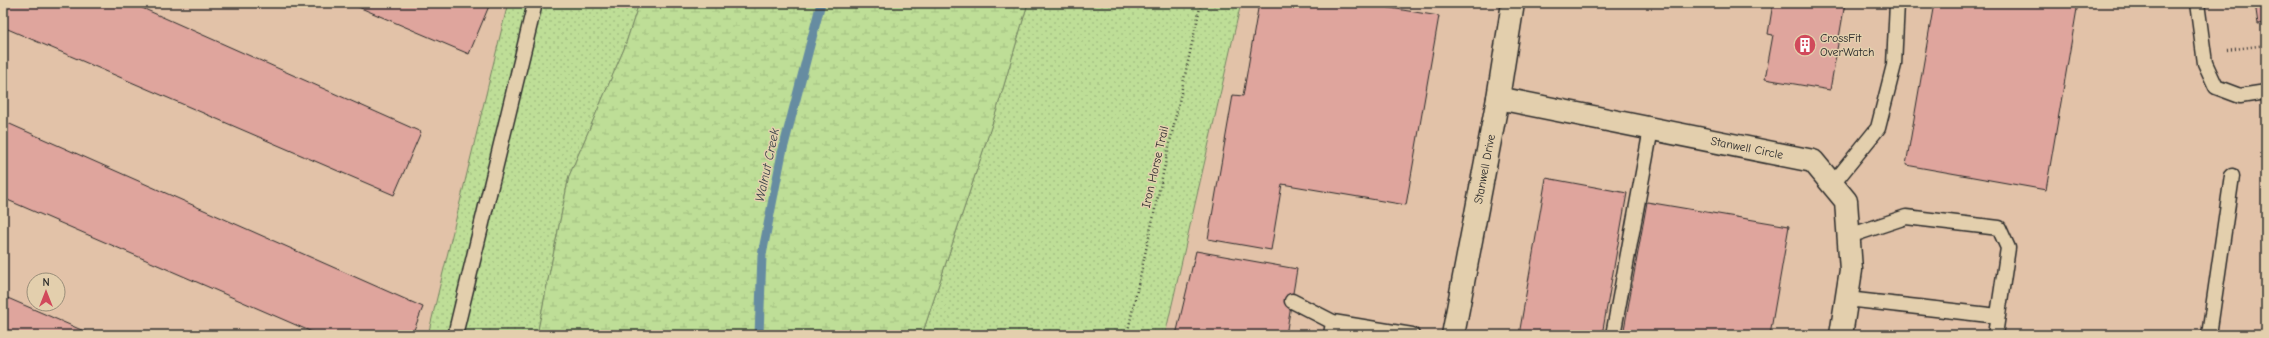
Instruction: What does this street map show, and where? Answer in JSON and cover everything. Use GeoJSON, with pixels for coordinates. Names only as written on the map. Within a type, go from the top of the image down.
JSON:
{"type":"FeatureCollection","features":[{"type":"Feature","properties":{"kind":"street","name":"Stanwell Drive"},"geometry":{"type":"LineString","coordinates":[[1453,335],[1498,98],[1513,3]]}},
{"type":"Feature","properties":{"kind":"street","name":"Stanwell Circle"},"geometry":{"type":"LineString","coordinates":[[1498,98],[1813,161],[1846,201],[1851,270],[1841,335]]}},
{"type":"Feature","properties":{"kind":"lane"},"geometry":{"type":"LineString","coordinates":[[455,335],[535,3]]}},
{"type":"Feature","properties":{"kind":"lane"},"geometry":{"type":"LineString","coordinates":[[1832,185],[1878,128],[1894,65],[1897,3]]}},
{"type":"Feature","properties":{"kind":"lane"},"geometry":{"type":"LineString","coordinates":[[2196,3],[2205,63],[2216,87],[2240,96],[2266,92]]}},
{"type":"Feature","properties":{"kind":"lane"},"geometry":{"type":"LineString","coordinates":[[1613,335],[1651,129]]}},
{"type":"Feature","properties":{"kind":"lane"},"geometry":{"type":"LineString","coordinates":[[2209,335],[2232,176]]}},
{"type":"Feature","properties":{"kind":"lane"},"geometry":{"type":"LineString","coordinates":[[1849,236],[1906,218],[1998,228],[2008,248],[1995,335]]}},
{"type":"Feature","properties":{"kind":"lane"},"geometry":{"type":"LineString","coordinates":[[1847,298],[1998,316]]}},
{"type":"Feature","properties":{"kind":"lane"},"geometry":{"type":"LineString","coordinates":[[1292,301],[1332,328],[1412,335]]}},
{"type":"Feature","properties":{"kind":"path","name":"Iron Horse Trail"},"geometry":{"type":"LineString","coordinates":[[1127,335],[1201,3]]}},
{"type":"Feature","properties":{"kind":"path"},"geometry":{"type":"LineString","coordinates":[[2203,52],[2266,45]]}},
{"type":"Feature","properties":{"kind":"shaded area"},"geometry":{"type":"Polygon","coordinates":[[[3,3],[516,3],[438,335],[3,335],[3,3]]]}},
{"type":"Feature","properties":{"kind":"shaded area"},"geometry":{"type":"Polygon","coordinates":[[[1241,3],[2266,3],[2266,335],[1165,335],[1241,3]]]}},
{"type":"Feature","properties":{"kind":"green space"},"geometry":{"type":"Polygon","coordinates":[[[508,3],[639,3],[624,49],[569,176],[537,335],[428,335],[508,3]]]}},
{"type":"Feature","properties":{"kind":"green space"},"geometry":{"type":"Polygon","coordinates":[[[639,3],[1028,3],[997,109],[922,335],[537,335],[569,176],[624,49],[639,3]]]}},
{"type":"Feature","properties":{"kind":"green space"},"geometry":{"type":"Polygon","coordinates":[[[1028,3],[1241,3],[1165,335],[922,335],[997,109],[1028,3]]]}},
{"type":"Feature","properties":{"kind":"building"},"geometry":{"type":"Polygon","coordinates":[[[3,3],[131,3],[421,132],[394,195],[3,27],[3,3]]]}},
{"type":"Feature","properties":{"kind":"building"},"geometry":{"type":"Polygon","coordinates":[[[349,3],[481,3],[489,6],[469,54],[349,3]]]}},
{"type":"Feature","properties":{"kind":"building"},"geometry":{"type":"Polygon","coordinates":[[[1259,3],[1360,3],[1439,16],[1406,205],[1282,184],[1271,250],[1208,239],[1233,95],[1243,96],[1259,3]]]}},
{"type":"Feature","properties":{"kind":"building"},"geometry":{"type":"Polygon","coordinates":[[[1360,3],[1376,3],[1377,6],[1360,3]]]}},
{"type":"Feature","properties":{"kind":"building","name":"CrossFit OverWatch"},"geometry":{"type":"Polygon","coordinates":[[[1773,3],[1845,3],[1830,90],[1765,79],[1773,35],[1768,34],[1773,3]]]}},
{"type":"Feature","properties":{"kind":"building"},"geometry":{"type":"Polygon","coordinates":[[[1934,3],[2078,3],[2046,190],[1906,165],[1934,3]]]}},
{"type":"Feature","properties":{"kind":"building"},"geometry":{"type":"Polygon","coordinates":[[[2255,3],[2266,3],[2266,23],[2258,24],[2255,3]]]}},
{"type":"Feature","properties":{"kind":"building"},"geometry":{"type":"Polygon","coordinates":[[[3,121],[423,307],[412,335],[319,335],[3,198],[3,121]]]}},
{"type":"Feature","properties":{"kind":"building"},"geometry":{"type":"Polygon","coordinates":[[[1546,178],[1627,193],[1602,335],[1519,335],[1546,178]]]}},
{"type":"Feature","properties":{"kind":"building"},"geometry":{"type":"Polygon","coordinates":[[[1647,202],[1789,226],[1770,335],[1623,335],[1647,202]]]}},
{"type":"Feature","properties":{"kind":"building"},"geometry":{"type":"Polygon","coordinates":[[[1196,251],[1297,269],[1286,335],[1176,335],[1196,251]]]}},
{"type":"Feature","properties":{"kind":"building"},"geometry":{"type":"Polygon","coordinates":[[[3,296],[26,306],[26,312],[40,312],[93,335],[3,335],[3,296]]]}},
{"type":"Feature","properties":{"kind":"waterway","name":"Walnut Creek"},"geometry":{"type":"LineString","coordinates":[[759,335],[762,255],[782,153],[821,3]]}},
{"type":"Feature","properties":{"kind":"place","name":"CrossFit OverWatch"},"geometry":{"type":"Point","coordinates":[1805,45]}}]}
